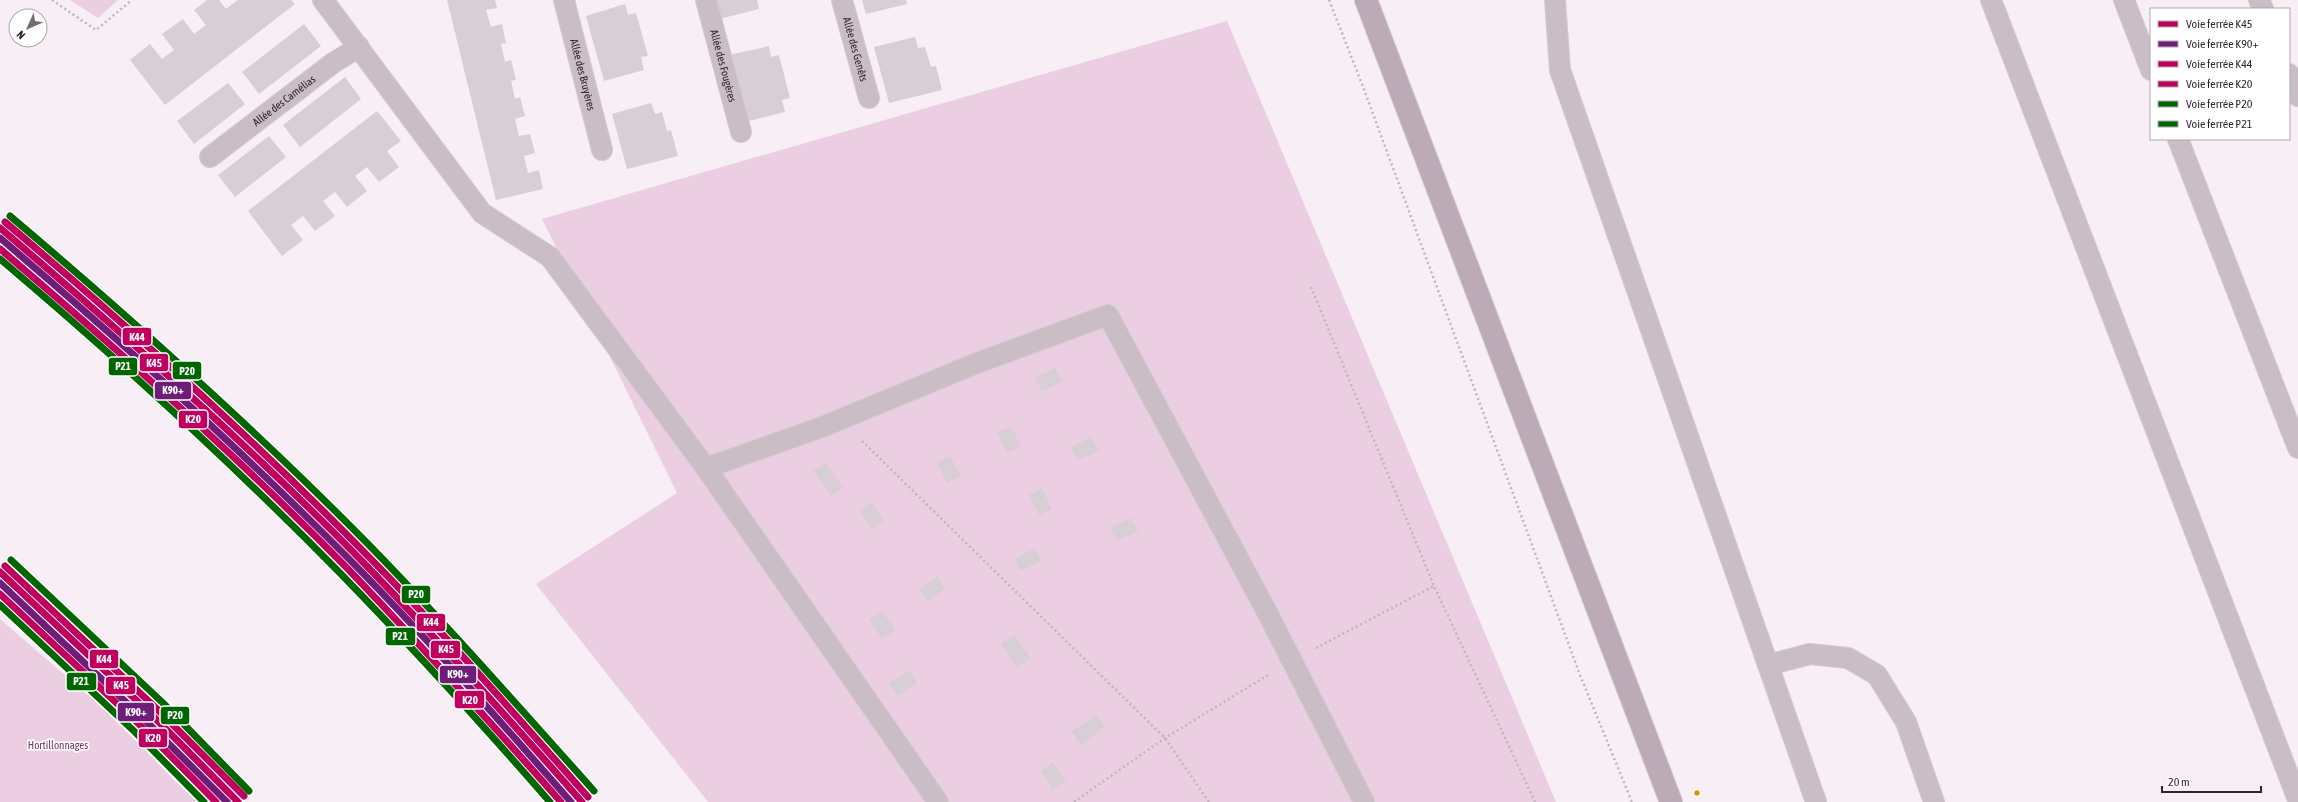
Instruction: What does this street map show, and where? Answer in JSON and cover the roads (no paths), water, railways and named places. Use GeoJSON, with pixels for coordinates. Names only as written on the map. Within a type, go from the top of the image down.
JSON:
{"type":"FeatureCollection","features":[{"type":"Feature","properties":{"kind":"main road"},"geometry":{"type":"LineString","coordinates":[[1366,0],[1671,802]]}},
{"type":"Feature","properties":{"kind":"lane"},"geometry":{"type":"LineString","coordinates":[[323,0],[482,213],[550,257],[706,468],[938,802]]}},
{"type":"Feature","properties":{"kind":"lane","name":"Allée des Bruyères"},"geometry":{"type":"LineString","coordinates":[[564,0],[602,150]]}},
{"type":"Feature","properties":{"kind":"lane","name":"Allée des Fougères"},"geometry":{"type":"LineString","coordinates":[[706,0],[741,132]]}},
{"type":"Feature","properties":{"kind":"lane","name":"Allée des Genêts"},"geometry":{"type":"LineString","coordinates":[[842,0],[869,98]]}},
{"type":"Feature","properties":{"kind":"lane"},"geometry":{"type":"LineString","coordinates":[[1555,0],[1560,70],[1816,802]]}},
{"type":"Feature","properties":{"kind":"lane"},"geometry":{"type":"LineString","coordinates":[[1991,0],[2298,800]]}},
{"type":"Feature","properties":{"kind":"lane"},"geometry":{"type":"LineString","coordinates":[[2124,0],[2150,67]]}},
{"type":"Feature","properties":{"kind":"lane","name":"Allée des Camélias"},"geometry":{"type":"LineString","coordinates":[[210,157],[333,63],[359,47]]}},
{"type":"Feature","properties":{"kind":"lane"},"geometry":{"type":"LineString","coordinates":[[2290,76],[2298,96]]}},
{"type":"Feature","properties":{"kind":"lane"},"geometry":{"type":"LineString","coordinates":[[2178,140],[2298,448]]}},
{"type":"Feature","properties":{"kind":"lane"},"geometry":{"type":"LineString","coordinates":[[706,468],[840,420],[977,363],[1108,315],[1292,661],[1364,802]]}},
{"type":"Feature","properties":{"kind":"lane"},"geometry":{"type":"LineString","coordinates":[[1768,665],[1810,654],[1848,658],[1877,675],[1906,722],[1934,802]]}},
{"type":"Feature","properties":{"kind":"rail line","name":"P20"},"geometry":{"type":"LineString","coordinates":[[10,216],[193,376],[326,502],[369,545],[483,666],[594,791]]}},
{"type":"Feature","properties":{"kind":"rail line","name":"K44"},"geometry":{"type":"LineString","coordinates":[[5,222],[188,382],[320,508],[449,641],[588,797]]}},
{"type":"Feature","properties":{"kind":"rail line","name":"K45"},"geometry":{"type":"LineString","coordinates":[[0,228],[92,307],[182,388],[314,513],[386,586],[443,647],[582,802]]}},
{"type":"Feature","properties":{"kind":"rail line","name":"K90+"},"geometry":{"type":"LineString","coordinates":[[0,238],[90,316],[223,436],[309,519],[435,649],[571,802]]}},
{"type":"Feature","properties":{"kind":"rail line","name":"K20"},"geometry":{"type":"LineString","coordinates":[[0,249],[177,405],[305,526],[347,568],[482,713],[561,802]]}},
{"type":"Feature","properties":{"kind":"rail line","name":"P21"},"geometry":{"type":"LineString","coordinates":[[0,259],[174,412],[299,532],[420,657],[550,802]]}},
{"type":"Feature","properties":{"kind":"rail line","name":"P20"},"geometry":{"type":"LineString","coordinates":[[11,560],[163,703],[249,791]]}},
{"type":"Feature","properties":{"kind":"rail line","name":"K44"},"geometry":{"type":"LineString","coordinates":[[5,566],[157,709],[244,796]]}},
{"type":"Feature","properties":{"kind":"rail line","name":"K45"},"geometry":{"type":"LineString","coordinates":[[0,572],[152,715],[238,802]]}},
{"type":"Feature","properties":{"kind":"rail line","name":"K90+"},"geometry":{"type":"LineString","coordinates":[[0,583],[146,721],[227,802]]}},
{"type":"Feature","properties":{"kind":"rail line","name":"K20"},"geometry":{"type":"LineString","coordinates":[[0,594],[141,726],[216,802]]}},
{"type":"Feature","properties":{"kind":"rail line","name":"P21"},"geometry":{"type":"LineString","coordinates":[[0,605],[135,732],[204,802]]}},
{"type":"Feature","properties":{"kind":"park label","name":"Hortillonnages"},"geometry":{"type":"Point","coordinates":[58,745]}}]}
